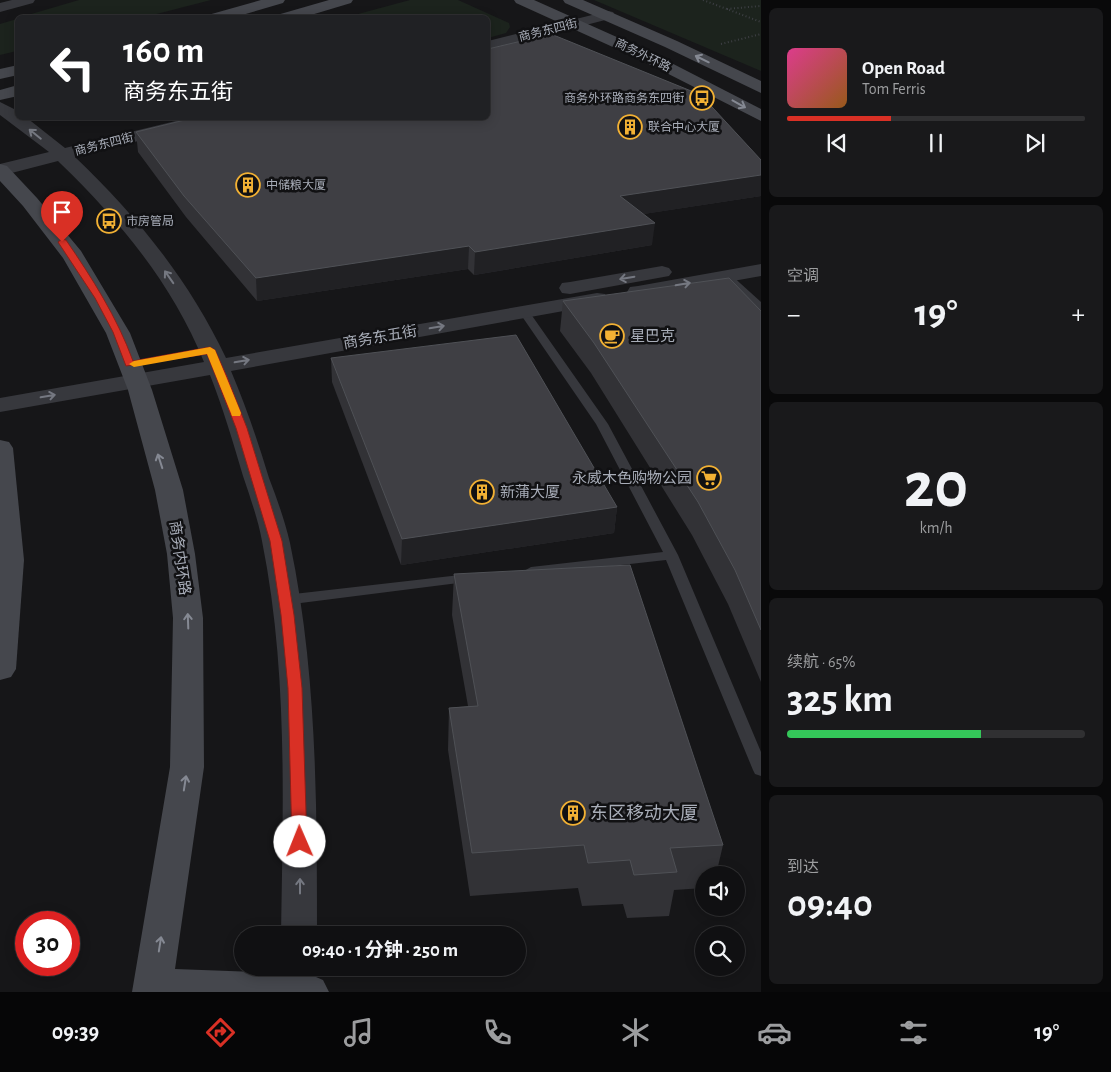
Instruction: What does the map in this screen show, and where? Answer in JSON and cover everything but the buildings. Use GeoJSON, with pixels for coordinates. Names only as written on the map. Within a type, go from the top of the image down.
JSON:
{"type":"FeatureCollection","features":[{"type":"Feature","properties":{"kind":"street"},"geometry":{"type":"LineString","coordinates":[[0,8],[28,0]]}},
{"type":"Feature","properties":{"kind":"street"},"geometry":{"type":"LineString","coordinates":[[224,15],[278,0]]}},
{"type":"Feature","properties":{"kind":"street"},"geometry":{"type":"LineString","coordinates":[[293,15],[346,0]]}},
{"type":"Feature","properties":{"kind":"street","name":"商务外环路"},"geometry":{"type":"LineString","coordinates":[[521,0],[577,23],[761,116]]}},
{"type":"Feature","properties":{"kind":"street","name":"商务外环路"},"geometry":{"type":"LineString","coordinates":[[570,0],[608,15],[761,88]]}},
{"type":"Feature","properties":{"kind":"street","name":"商务东四街"},"geometry":{"type":"LineString","coordinates":[[490,45],[608,15]]}},
{"type":"Feature","properties":{"kind":"street"},"geometry":{"type":"LineString","coordinates":[[0,74],[15,71]]}},
{"type":"Feature","properties":{"kind":"street"},"geometry":{"type":"LineString","coordinates":[[0,95],[15,91]]}},
{"type":"Feature","properties":{"kind":"street"},"geometry":{"type":"LineString","coordinates":[[0,107],[15,119]]}},
{"type":"Feature","properties":{"kind":"street"},"geometry":{"type":"LineString","coordinates":[[17,120],[61,155],[95,187],[143,241],[196,318],[242,428],[276,541],[285,600],[295,688],[298,758],[299,926]]}},
{"type":"Feature","properties":{"kind":"street","name":"商务东四街"},"geometry":{"type":"LineString","coordinates":[[0,170],[200,120]]}},
{"type":"Feature","properties":{"kind":"street","name":"商务内环路"},"geometry":{"type":"LineString","coordinates":[[0,170],[30,202],[73,256],[118,332],[133,372],[169,490],[181,554],[188,618],[187,767],[152,989]]}},
{"type":"Feature","properties":{"kind":"street","name":"商务东五街"},"geometry":{"type":"LineString","coordinates":[[0,387],[133,372],[214,358],[761,255]]}},
{"type":"Feature","properties":{"kind":"street","name":"商务东五街"},"geometry":{"type":"LineString","coordinates":[[214,358],[524,312],[761,270]]}},
{"type":"Feature","properties":{"kind":"street","name":"商务东五街"},"geometry":{"type":"LineString","coordinates":[[0,404],[133,372]]}},
{"type":"Feature","properties":{"kind":"street"},"geometry":{"type":"LineString","coordinates":[[0,448],[9,560],[0,670]]}},
{"type":"Feature","properties":{"kind":"street"},"geometry":{"type":"LineString","coordinates":[[295,992],[297,976]]}},
{"type":"Feature","properties":{"kind":"street"},"geometry":{"type":"LineString","coordinates":[[152,989],[308,992]]}},
{"type":"Feature","properties":{"kind":"lane"},"geometry":{"type":"LineString","coordinates":[[726,276],[761,308]]}},
{"type":"Feature","properties":{"kind":"lane"},"geometry":{"type":"LineString","coordinates":[[524,312],[602,424],[671,555],[761,770]]}},
{"type":"Feature","properties":{"kind":"lane"},"geometry":{"type":"LineString","coordinates":[[513,573],[671,555]]}},
{"type":"Feature","properties":{"kind":"lane"},"geometry":{"type":"LineString","coordinates":[[285,600],[483,577]]}},
{"type":"Feature","properties":{"kind":"path"},"geometry":{"type":"LineString","coordinates":[[703,0],[761,22]]}},
{"type":"Feature","properties":{"kind":"path"},"geometry":{"type":"LineString","coordinates":[[727,10],[760,6]]}},
{"type":"Feature","properties":{"kind":"shaded area"},"geometry":{"type":"Polygon","coordinates":[[[79,0],[211,0],[153,15],[28,15],[79,0]]]}},
{"type":"Feature","properties":{"kind":"shaded area"},"geometry":{"type":"Polygon","coordinates":[[[410,0],[458,0],[509,23],[510,27],[506,33],[490,37],[490,15],[354,15],[410,0]]]}},
{"type":"Feature","properties":{"kind":"shaded area"},"geometry":{"type":"Polygon","coordinates":[[[594,0],[761,0],[761,71],[594,0]]]}},
{"type":"Feature","properties":{"kind":"shaded area"},"geometry":{"type":"Polygon","coordinates":[[[15,20],[15,51],[0,55],[0,24],[15,20]]]}},
{"type":"Feature","properties":{"kind":"slow traffic"},"geometry":{"type":"LineString","coordinates":[[134,364],[210,350],[236,413]]}},
{"type":"Feature","properties":{"kind":"place","name":"商务外环路商务东四街"},"geometry":{"type":"Point","coordinates":[702,98]}},
{"type":"Feature","properties":{"kind":"place","name":"联合中心大厦"},"geometry":{"type":"Point","coordinates":[630,127]}},
{"type":"Feature","properties":{"kind":"place","name":"中储粮大厦"},"geometry":{"type":"Point","coordinates":[248,185]}},
{"type":"Feature","properties":{"kind":"place","name":"市房管局"},"geometry":{"type":"Point","coordinates":[109,221]}},
{"type":"Feature","properties":{"kind":"place","name":"星巴克"},"geometry":{"type":"Point","coordinates":[612,336]}},
{"type":"Feature","properties":{"kind":"place","name":"永威木色购物公园"},"geometry":{"type":"Point","coordinates":[709,478]}},
{"type":"Feature","properties":{"kind":"place","name":"新蒲大厦"},"geometry":{"type":"Point","coordinates":[482,492]}},
{"type":"Feature","properties":{"kind":"place","name":"东区移动大厦"},"geometry":{"type":"Point","coordinates":[573,813]}},
{"type":"Feature","properties":{"kind":"route"},"geometry":{"type":"LineString","coordinates":[[62,242],[73,256],[118,332],[130,364],[210,350],[222,377],[242,428],[276,541],[295,688],[300,842]]}}]}
